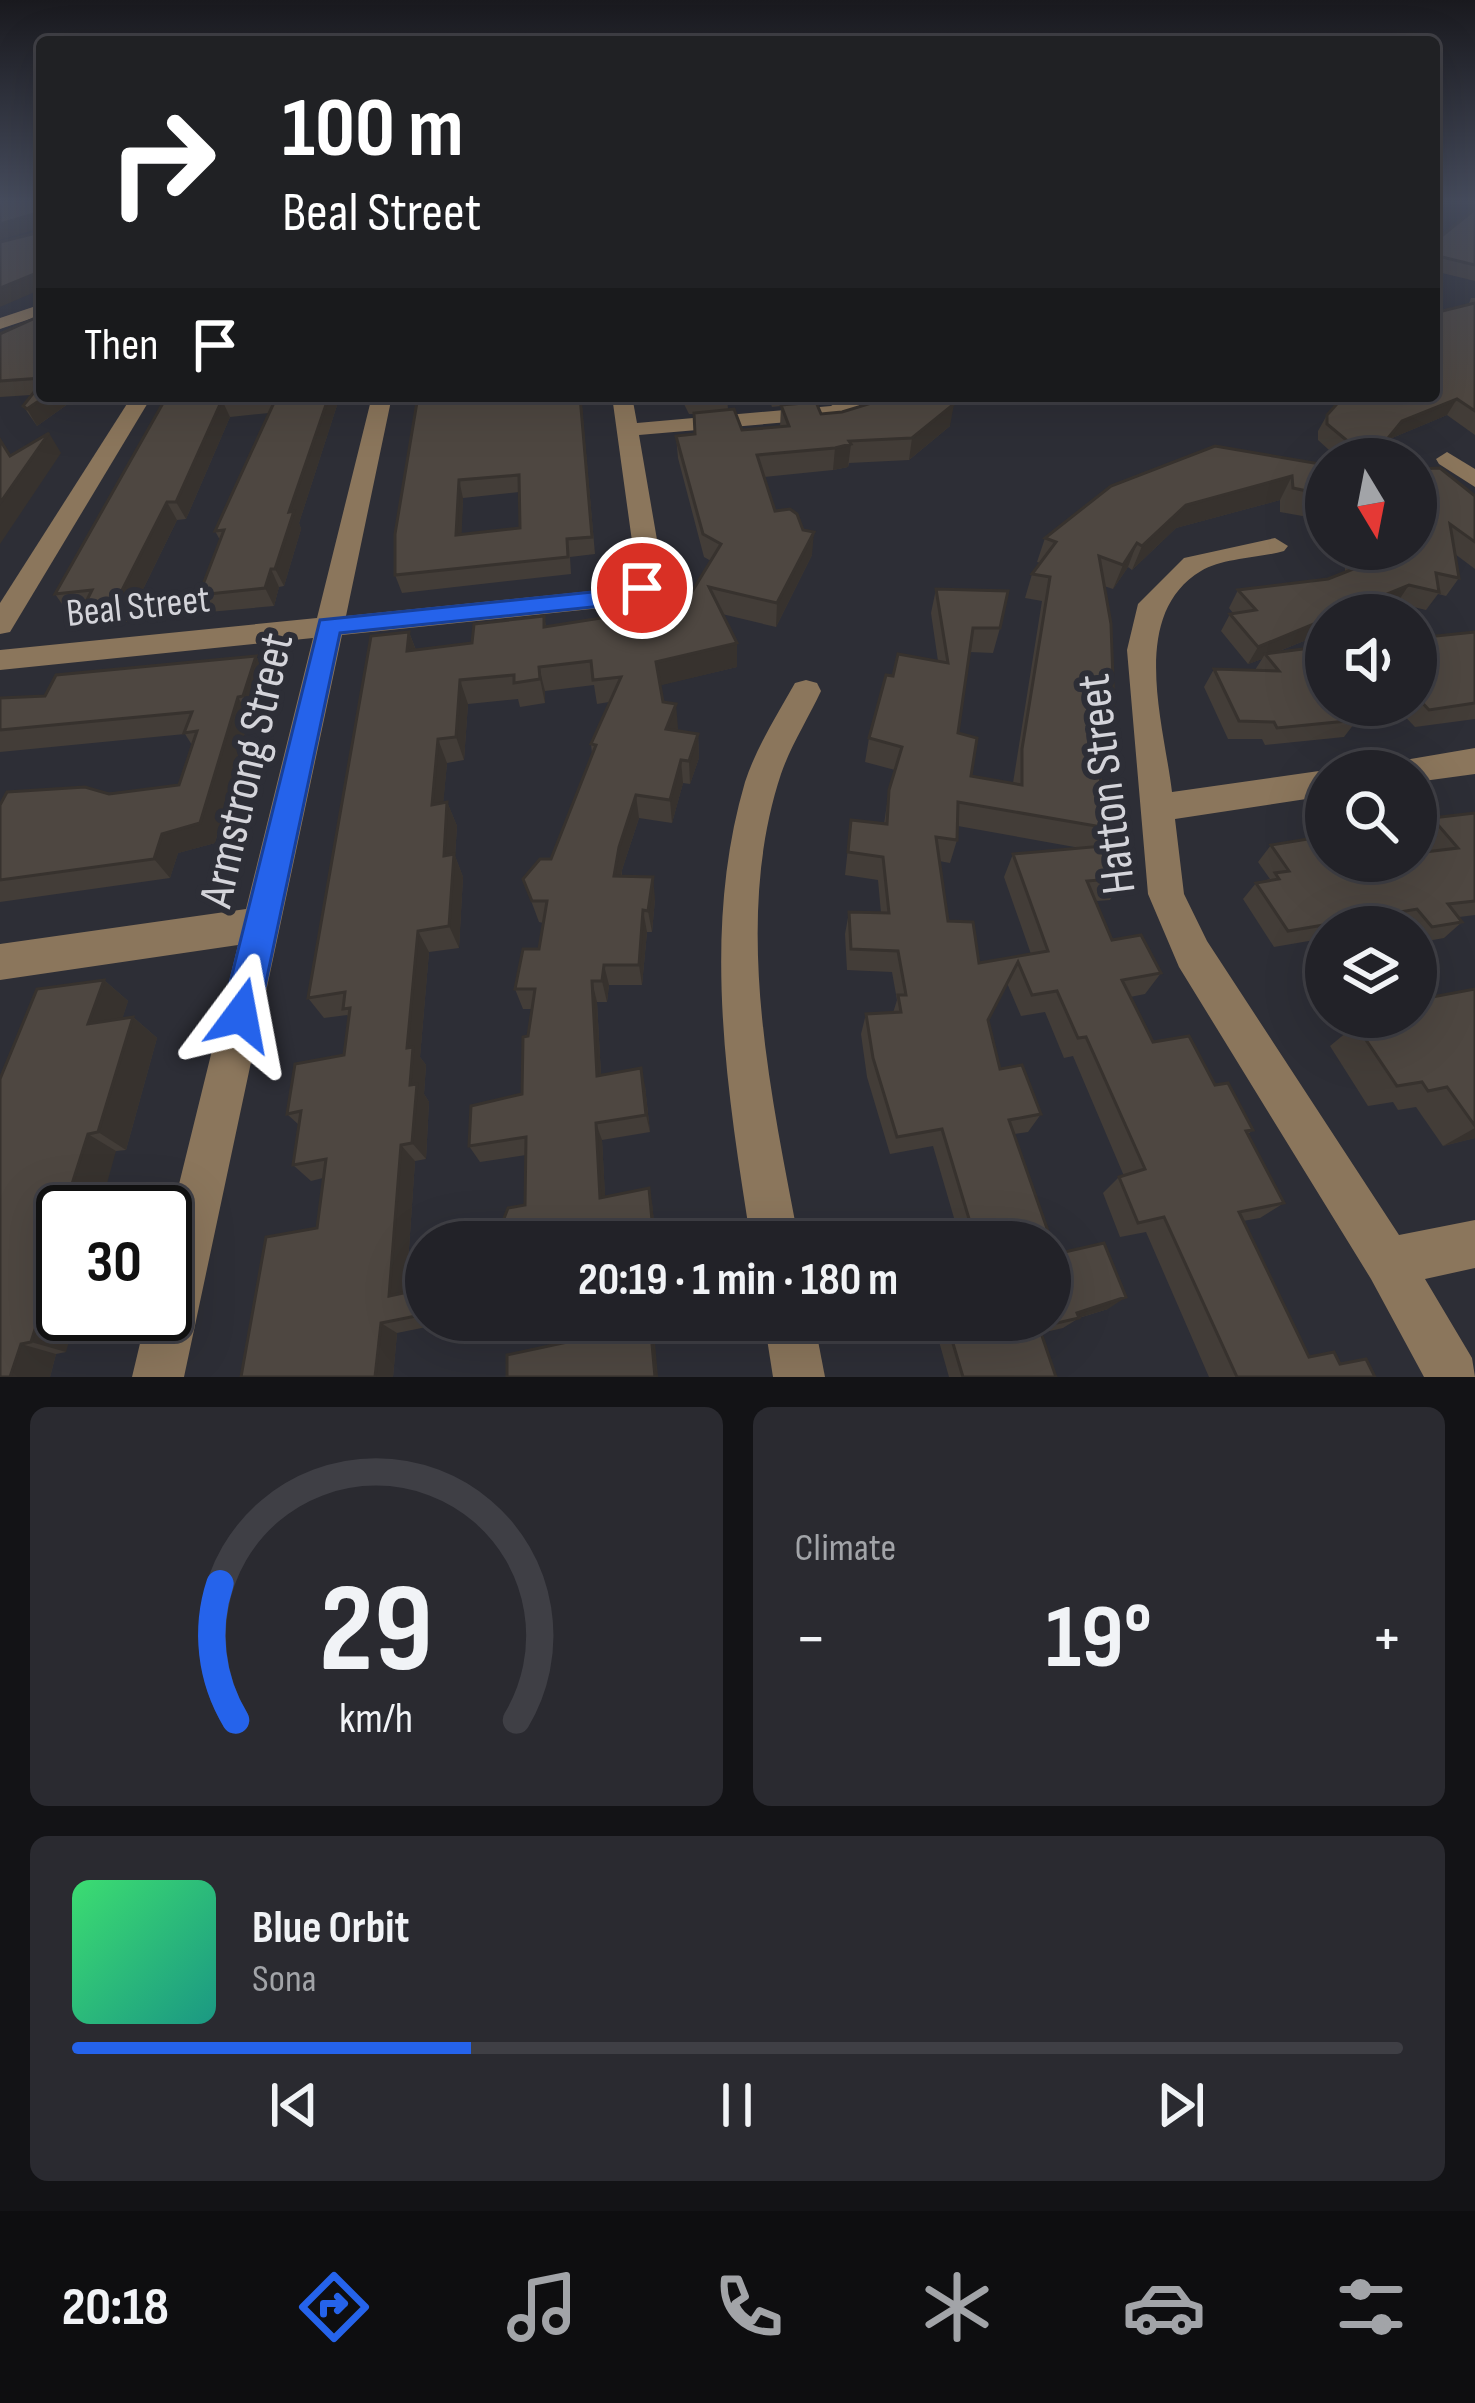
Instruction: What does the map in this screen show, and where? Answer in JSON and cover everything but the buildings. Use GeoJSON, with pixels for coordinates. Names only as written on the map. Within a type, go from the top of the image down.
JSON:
{"type":"FeatureCollection","features":[{"type":"Feature","properties":{"kind":"street"},"geometry":{"type":"LineString","coordinates":[[0,324],[36,311]]}},
{"type":"Feature","properties":{"kind":"street"},"geometry":{"type":"LineString","coordinates":[[0,625],[138,402]]}},
{"type":"Feature","properties":{"kind":"street","name":"Armstrong Street"},"geometry":{"type":"LineString","coordinates":[[158,1377],[381,402]]}},
{"type":"Feature","properties":{"kind":"street"},"geometry":{"type":"LineString","coordinates":[[623,402],[627,430],[835,412],[852,402]]}},
{"type":"Feature","properties":{"kind":"street","name":"Beal Street"},"geometry":{"type":"LineString","coordinates":[[0,660],[602,598],[642,588],[648,563],[627,430]]}},
{"type":"Feature","properties":{"kind":"street"},"geometry":{"type":"LineString","coordinates":[[1475,458],[1447,459],[1475,480]]}},
{"type":"Feature","properties":{"kind":"street","name":"Hatton Street"},"geometry":{"type":"LineString","coordinates":[[1275,546],[1193,564],[1152,604],[1141,650],[1166,894],[1193,954],[1388,1262],[1453,1377]]}},
{"type":"Feature","properties":{"kind":"street"},"geometry":{"type":"LineString","coordinates":[[772,1221],[742,973],[746,866],[762,779],[806,691]]}},
{"type":"Feature","properties":{"kind":"street"},"geometry":{"type":"LineString","coordinates":[[1437,766],[1475,761]]}},
{"type":"Feature","properties":{"kind":"street"},"geometry":{"type":"LineString","coordinates":[[1156,808],[1305,786]]}},
{"type":"Feature","properties":{"kind":"street"},"geometry":{"type":"LineString","coordinates":[[0,962],[261,924]]}},
{"type":"Feature","properties":{"kind":"street"},"geometry":{"type":"LineString","coordinates":[[1388,1262],[1475,1244]]}},
{"type":"Feature","properties":{"kind":"street"},"geometry":{"type":"LineString","coordinates":[[793,1341],[799,1377]]}},
{"type":"Feature","properties":{"kind":"route"},"geometry":{"type":"LineString","coordinates":[[241,1015],[329,626],[602,598],[642,588]]}}]}
